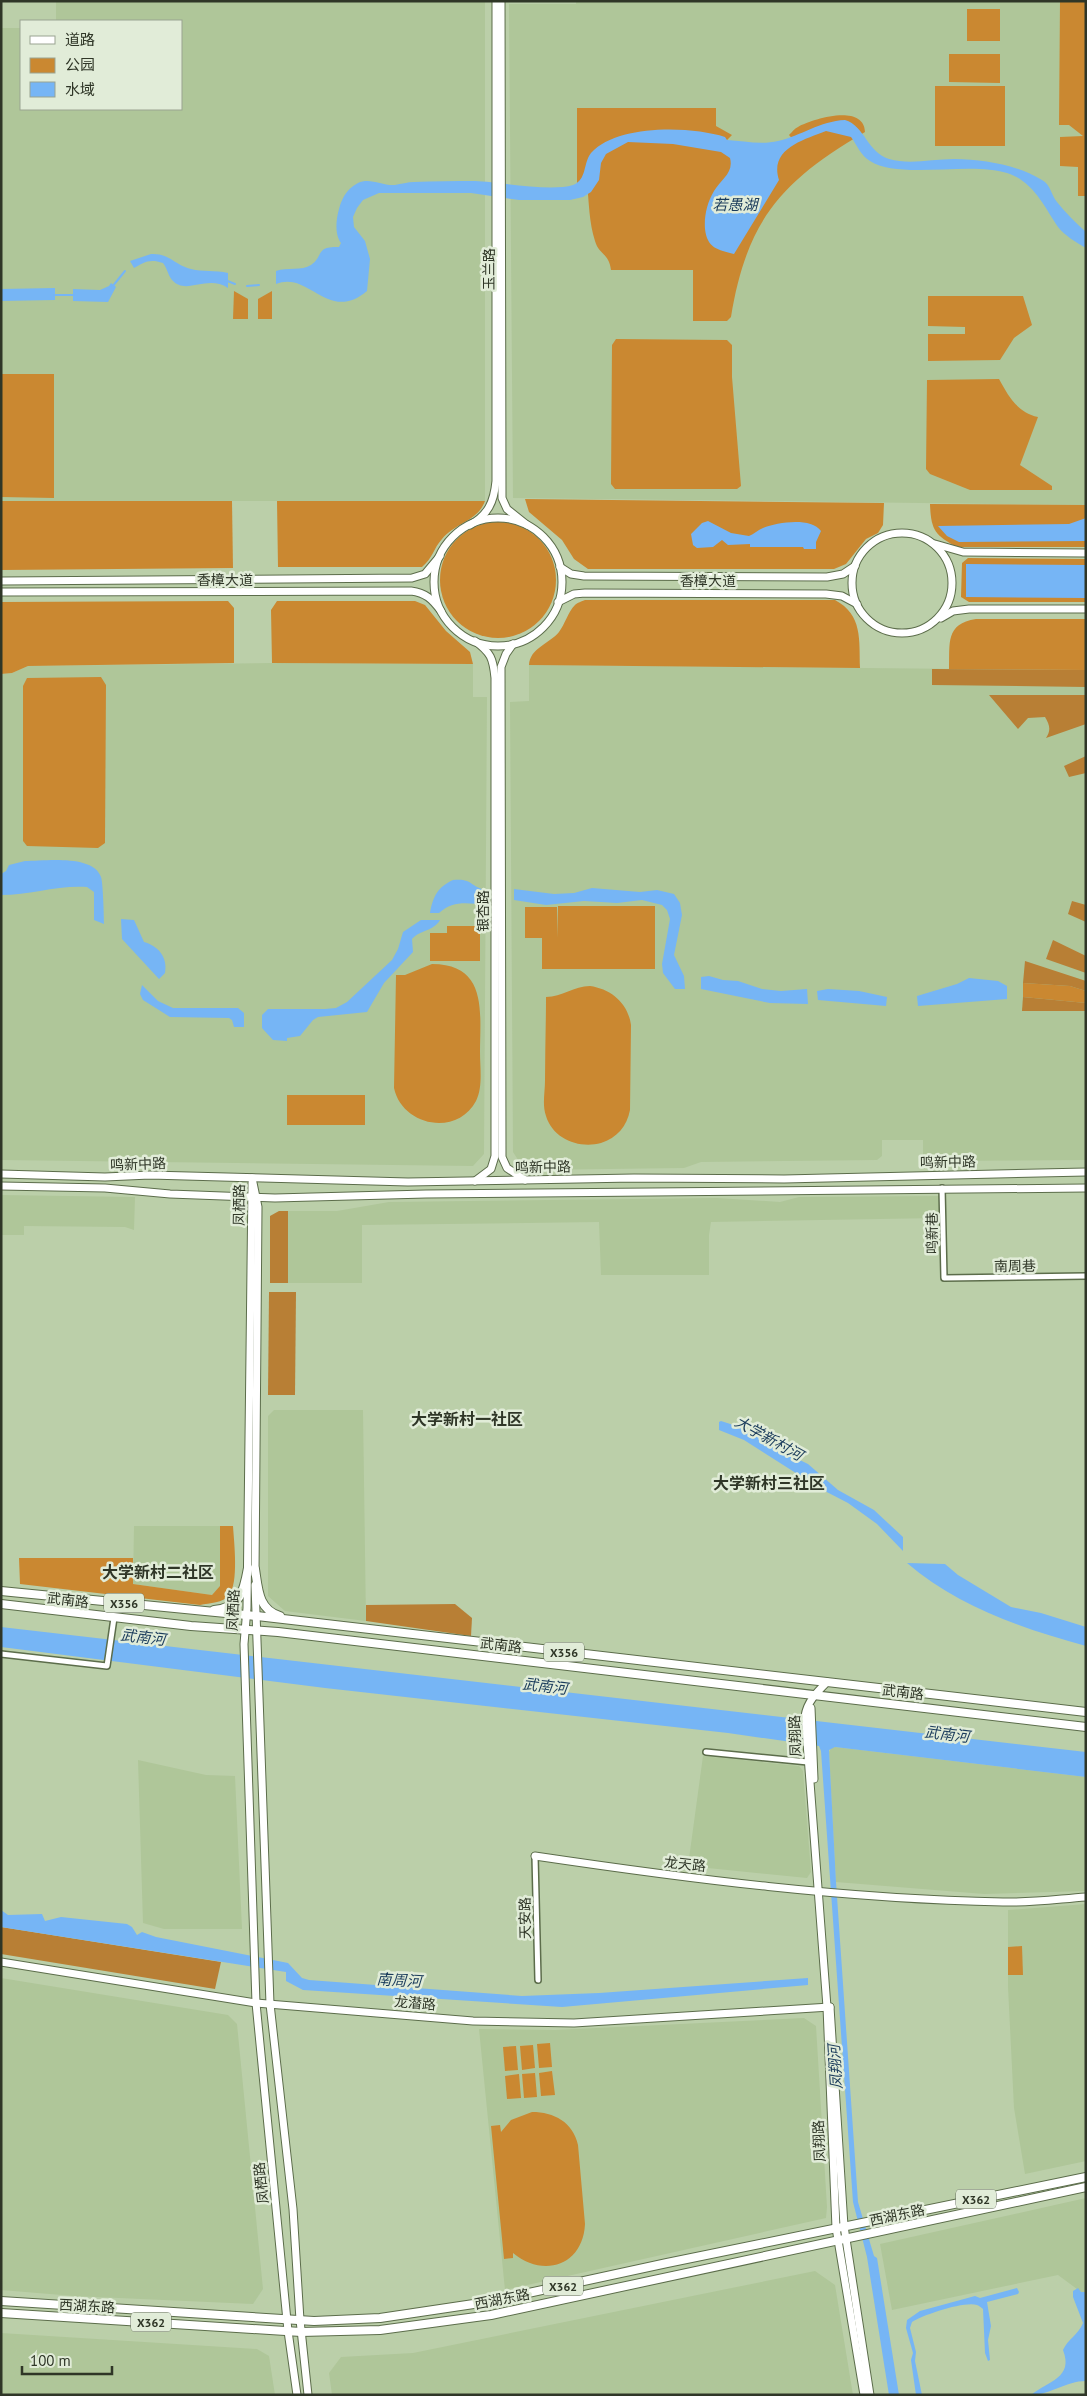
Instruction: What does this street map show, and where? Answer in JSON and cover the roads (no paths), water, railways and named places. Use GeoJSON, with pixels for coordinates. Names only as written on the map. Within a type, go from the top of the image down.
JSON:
{"type":"FeatureCollection","features":[{"type":"Feature","properties":{"kind":"main road"},"geometry":{"type":"LineString","coordinates":[[200,1611],[220,1609],[233,1604],[243,1592],[251,1568]]}},
{"type":"Feature","properties":{"kind":"main road"},"geometry":{"type":"LineString","coordinates":[[251,1568],[262,1603],[272,1613],[301,1621]]}},
{"type":"Feature","properties":{"kind":"main road","name":"武南路"},"geometry":{"type":"LineString","coordinates":[[1,1591],[301,1621],[1086,1712]]}},
{"type":"Feature","properties":{"kind":"main road","name":"武南路"},"geometry":{"type":"LineString","coordinates":[[1,1604],[114,1618],[257,1630],[818,1694],[1086,1727]]}},
{"type":"Feature","properties":{"kind":"main road","name":"西湖东路"},"geometry":{"type":"LineString","coordinates":[[1,2301],[300,2320],[380,2318],[487,2302],[862,2222],[1086,2177]]}},
{"type":"Feature","properties":{"kind":"main road","name":"西湖东路"},"geometry":{"type":"LineString","coordinates":[[1,2313],[301,2332],[380,2330],[491,2315],[1086,2187]]}},
{"type":"Feature","properties":{"kind":"street","name":"玉兰路"},"geometry":{"type":"LineString","coordinates":[[496,1],[499,181]]}},
{"type":"Feature","properties":{"kind":"street","name":"玉兰路"},"geometry":{"type":"LineString","coordinates":[[470,525],[482,518],[495,496],[501,1]]}},
{"type":"Feature","properties":{"kind":"street","name":"玉兰路"},"geometry":{"type":"LineString","coordinates":[[498,201],[502,498],[507,510],[527,525]]}},
{"type":"Feature","properties":{"kind":"street"},"geometry":{"type":"LineString","coordinates":[[496,518],[512,520],[527,525],[551,546],[560,567],[562,586],[554,613],[543,627],[529,638],[513,644],[494,645],[475,641],[461,634],[450,624],[441,611],[434,583],[440,556],[447,543],[457,533],[470,525],[496,518]]}},
{"type":"Feature","properties":{"kind":"street"},"geometry":{"type":"LineString","coordinates":[[1086,553],[963,552],[933,544],[912,534],[890,535],[871,544],[863,552],[855,566],[852,578],[852,590],[857,604],[869,621],[889,631],[912,632],[924,628],[953,611],[968,609],[1086,609]]}},
{"type":"Feature","properties":{"kind":"street"},"geometry":{"type":"LineString","coordinates":[[933,544],[943,554],[950,569],[952,580],[951,592],[945,609],[934,621]]}},
{"type":"Feature","properties":{"kind":"street","name":"香樟大道"},"geometry":{"type":"LineString","coordinates":[[1,581],[412,578],[425,574],[440,556]]}},
{"type":"Feature","properties":{"kind":"street","name":"香樟大道"},"geometry":{"type":"LineString","coordinates":[[560,567],[571,574],[584,576],[827,577],[843,574],[855,566]]}},
{"type":"Feature","properties":{"kind":"street","name":"香樟大道"},"geometry":{"type":"LineString","coordinates":[[1,592],[411,591],[431,598],[441,611]]}},
{"type":"Feature","properties":{"kind":"street","name":"香樟大道"},"geometry":{"type":"LineString","coordinates":[[558,602],[574,594],[585,593],[817,594],[842,596],[857,604]]}},
{"type":"Feature","properties":{"kind":"street","name":"银杏路"},"geometry":{"type":"LineString","coordinates":[[475,641],[488,651],[494,663],[496,892],[495,1156],[491,1169],[475,1181]]}},
{"type":"Feature","properties":{"kind":"street","name":"银杏路"},"geometry":{"type":"LineString","coordinates":[[513,644],[506,654],[501,667],[502,1157],[507,1168],[525,1180]]}},
{"type":"Feature","properties":{"kind":"street","name":"鸣新中路"},"geometry":{"type":"LineString","coordinates":[[1,1174],[105,1177],[150,1175],[408,1182],[784,1179],[1086,1172]]}},
{"type":"Feature","properties":{"kind":"street","name":"凤栖路"},"geometry":{"type":"LineString","coordinates":[[252,1178],[254,1196],[251,1568],[258,1648],[270,2004],[293,2210],[300,2320],[308,2395]]}},
{"type":"Feature","properties":{"kind":"street","name":"鸣新中路"},"geometry":{"type":"LineString","coordinates":[[1,1186],[105,1188],[170,1194],[254,1196],[1086,1188]]}},
{"type":"Feature","properties":{"kind":"street","name":"鸣新巷"},"geometry":{"type":"LineString","coordinates":[[942,1188],[944,1278]]}},
{"type":"Feature","properties":{"kind":"street","name":"南周巷"},"geometry":{"type":"LineString","coordinates":[[944,1278],[1086,1276]]}},
{"type":"Feature","properties":{"kind":"street","name":"凤栖路"},"geometry":{"type":"LineString","coordinates":[[251,1568],[244,1644],[256,2003],[288,2331],[297,2395]]}},
{"type":"Feature","properties":{"kind":"street"},"geometry":{"type":"LineString","coordinates":[[1,1654],[107,1666],[114,1618]]}},
{"type":"Feature","properties":{"kind":"street","name":"凤翔路"},"geometry":{"type":"LineString","coordinates":[[827,1682],[809,1708],[810,1752],[828,2007],[840,2227],[864,2395]]}},
{"type":"Feature","properties":{"kind":"street"},"geometry":{"type":"LineString","coordinates":[[706,1752],[808,1762]]}},
{"type":"Feature","properties":{"kind":"street","name":"凤翔路"},"geometry":{"type":"LineString","coordinates":[[810,1752],[808,1762],[820,1891]]}},
{"type":"Feature","properties":{"kind":"street","name":"龙天路"},"geometry":{"type":"LineString","coordinates":[[535,1856],[662,1875],[841,1893],[1004,1902],[1086,1897]]}},
{"type":"Feature","properties":{"kind":"street","name":"天安路"},"geometry":{"type":"LineString","coordinates":[[535,1856],[538,1980]]}},
{"type":"Feature","properties":{"kind":"street","name":"龙潜路"},"geometry":{"type":"LineString","coordinates":[[1,1962],[256,2003],[473,2021],[574,2023],[828,2007]]}},
{"type":"Feature","properties":{"kind":"street","name":"凤翔路"},"geometry":{"type":"LineString","coordinates":[[842,2240],[870,2395]]}},
{"type":"Feature","properties":{"kind":"water","name":"若愚湖"},"geometry":{"type":"Polygon","coordinates":[[[845,120],[852,123],[862,133],[876,151],[889,159],[905,162],[954,159],[977,160],[1000,164],[1032,175],[1045,182],[1057,202],[1086,232],[1086,248],[1071,239],[1058,227],[1037,195],[1016,177],[992,170],[916,170],[883,166],[867,159],[851,137],[826,131],[798,142],[783,153],[777,169],[779,180],[734,254],[714,247],[708,240],[705,229],[708,205],[714,191],[729,172],[730,158],[721,152],[673,144],[628,142],[606,154],[601,163],[599,180],[591,192],[583,197],[570,200],[519,200],[471,193],[379,193],[363,200],[353,217],[354,227],[365,241],[370,259],[367,291],[353,300],[341,302],[330,300],[299,284],[288,282],[276,284],[276,271],[307,267],[315,262],[326,248],[339,247],[341,243],[336,224],[341,204],[344,196],[350,189],[363,181],[395,185],[412,182],[475,181],[539,187],[563,187],[573,185],[581,179],[591,153],[603,144],[618,137],[636,132],[655,130],[693,131],[711,133],[725,137],[727,140],[766,143],[786,139],[827,123],[845,120]]]}},
{"type":"Feature","properties":{"kind":"water"},"geometry":{"type":"Polygon","coordinates":[[[151,254],[163,255],[191,269],[228,273],[228,288],[212,283],[184,286],[172,280],[163,263],[150,261],[134,268],[130,261],[151,254]]]}},
{"type":"Feature","properties":{"kind":"water"},"geometry":{"type":"Polygon","coordinates":[[[111,283],[116,287],[108,302],[73,301],[73,289],[100,290],[111,283]]]}},
{"type":"Feature","properties":{"kind":"water"},"geometry":{"type":"Polygon","coordinates":[[[55,288],[55,300],[1,301],[1,289],[55,288]]]}},
{"type":"Feature","properties":{"kind":"water"},"geometry":{"type":"Polygon","coordinates":[[[1086,518],[1086,541],[959,542],[947,536],[938,526],[1069,524],[1086,518]]]}},
{"type":"Feature","properties":{"kind":"water"},"geometry":{"type":"Polygon","coordinates":[[[708,521],[731,533],[749,536],[769,526],[794,522],[810,524],[821,531],[816,542],[816,549],[804,549],[803,547],[750,547],[750,544],[728,545],[722,540],[713,547],[697,548],[693,545],[691,534],[702,523],[708,521]]]}},
{"type":"Feature","properties":{"kind":"water"},"geometry":{"type":"Polygon","coordinates":[[[966,564],[1086,565],[1086,598],[966,597],[966,564]]]}},
{"type":"Feature","properties":{"kind":"water"},"geometry":{"type":"Polygon","coordinates":[[[67,860],[88,865],[96,870],[102,880],[104,924],[94,920],[94,892],[87,887],[65,887],[1,895],[1,874],[6,871],[9,865],[25,861],[67,860]]]}},
{"type":"Feature","properties":{"kind":"water"},"geometry":{"type":"Polygon","coordinates":[[[453,880],[468,881],[486,890],[486,905],[461,903],[450,906],[439,913],[430,913],[437,893],[443,886],[453,880]]]}},
{"type":"Feature","properties":{"kind":"water"},"geometry":{"type":"Polygon","coordinates":[[[592,888],[640,892],[657,890],[674,894],[680,903],[682,915],[674,955],[684,976],[685,989],[675,989],[663,973],[662,964],[670,919],[667,910],[662,905],[642,900],[617,903],[584,901],[546,905],[514,900],[514,889],[554,894],[574,893],[592,888]]]}},
{"type":"Feature","properties":{"kind":"water"},"geometry":{"type":"Polygon","coordinates":[[[121,919],[134,920],[144,942],[154,946],[161,953],[166,967],[165,973],[159,979],[122,939],[121,919]]]}},
{"type":"Feature","properties":{"kind":"water"},"geometry":{"type":"Polygon","coordinates":[[[421,920],[440,920],[437,924],[412,939],[413,952],[384,983],[367,1012],[318,1017],[313,1020],[300,1036],[287,1038],[287,1041],[273,1040],[262,1028],[262,1015],[268,1009],[325,1009],[336,1008],[347,1002],[392,960],[398,949],[403,932],[421,920]]]}},
{"type":"Feature","properties":{"kind":"water"},"geometry":{"type":"Polygon","coordinates":[[[709,976],[723,980],[738,981],[762,989],[781,991],[807,989],[808,1004],[770,1003],[701,989],[701,977],[709,976]]]}},
{"type":"Feature","properties":{"kind":"water"},"geometry":{"type":"Polygon","coordinates":[[[969,978],[998,981],[1007,986],[1007,999],[918,1006],[917,996],[957,984],[969,978]]]}},
{"type":"Feature","properties":{"kind":"water"},"geometry":{"type":"Polygon","coordinates":[[[142,985],[158,1001],[173,1008],[238,1008],[244,1013],[244,1027],[234,1027],[232,1020],[229,1018],[170,1017],[143,1000],[140,994],[142,985]]]}},
{"type":"Feature","properties":{"kind":"water"},"geometry":{"type":"Polygon","coordinates":[[[828,989],[859,991],[887,997],[886,1006],[818,1000],[817,991],[828,989]]]}},
{"type":"Feature","properties":{"kind":"water"},"geometry":{"type":"Polygon","coordinates":[[[719,1422],[755,1432],[771,1446],[808,1464],[838,1490],[874,1510],[903,1537],[903,1551],[877,1524],[848,1503],[821,1489],[744,1440],[719,1430],[719,1422]]]}},
{"type":"Feature","properties":{"kind":"water"},"geometry":{"type":"Polygon","coordinates":[[[907,1563],[945,1564],[958,1575],[1011,1607],[1041,1613],[1086,1627],[1086,1646],[1015,1624],[969,1604],[947,1592],[907,1563]]]}},
{"type":"Feature","properties":{"kind":"water"},"geometry":{"type":"Polygon","coordinates":[[[1,1627],[1086,1752],[1086,1777],[835,1747],[829,1750],[858,2202],[874,2256],[877,2258],[899,2395],[889,2395],[867,2257],[853,2202],[821,1751],[819,1746],[728,1733],[325,1688],[1,1647],[1,1627]]]}},
{"type":"Feature","properties":{"kind":"water"},"geometry":{"type":"Polygon","coordinates":[[[1,1910],[8,1915],[42,1914],[45,1921],[61,1917],[127,1924],[132,1927],[137,1935],[142,1932],[156,1937],[288,1963],[302,1978],[309,1980],[522,1996],[599,1993],[808,1978],[808,1985],[562,2007],[303,1990],[286,1981],[286,1972],[1,1927],[1,1910]]]}},
{"type":"Feature","properties":{"kind":"water"},"geometry":{"type":"Polygon","coordinates":[[[1017,2288],[1018,2294],[987,2302],[991,2326],[988,2340],[990,2360],[988,2361],[985,2353],[983,2309],[978,2305],[963,2305],[934,2312],[912,2322],[910,2328],[916,2352],[915,2361],[922,2395],[916,2395],[911,2360],[913,2353],[906,2328],[907,2320],[920,2311],[975,2296],[980,2298],[1017,2288]]]}},
{"type":"Feature","properties":{"kind":"water"},"geometry":{"type":"Polygon","coordinates":[[[1078,2288],[1081,2292],[1086,2292],[1086,2381],[1072,2383],[1045,2393],[1031,2395],[1058,2378],[1065,2367],[1063,2350],[1083,2323],[1073,2297],[1073,2291],[1078,2288]]]}},
{"type":"Feature","properties":{"kind":"waterway"},"geometry":{"type":"LineString","coordinates":[[112,287],[125,271]]}},
{"type":"Feature","properties":{"kind":"waterway"},"geometry":{"type":"LineString","coordinates":[[225,280],[235,284]]}},
{"type":"Feature","properties":{"kind":"waterway"},"geometry":{"type":"LineString","coordinates":[[247,286],[259,285]]}},
{"type":"Feature","properties":{"kind":"waterway"},"geometry":{"type":"LineString","coordinates":[[54,295],[74,295]]}},
{"type":"Feature","properties":{"kind":"district","name":"大学新村一社区"},"geometry":{"type":"Point","coordinates":[467,1419]}},
{"type":"Feature","properties":{"kind":"district","name":"大学新村三社区"},"geometry":{"type":"Point","coordinates":[769,1483]}},
{"type":"Feature","properties":{"kind":"district","name":"大学新村二社区"},"geometry":{"type":"Point","coordinates":[158,1572]}},
{"type":"Feature","properties":{"kind":"water label","name":"大学新村河"},"geometry":{"type":"Point","coordinates":[769,1438]}},
{"type":"Feature","properties":{"kind":"water label","name":"武南河"},"geometry":{"type":"Point","coordinates":[143,1637]}},
{"type":"Feature","properties":{"kind":"water label","name":"武南河"},"geometry":{"type":"Point","coordinates":[545,1686]}},
{"type":"Feature","properties":{"kind":"water label","name":"武南河"},"geometry":{"type":"Point","coordinates":[947,1734]}},
{"type":"Feature","properties":{"kind":"water label","name":"南周河"},"geometry":{"type":"Point","coordinates":[399,1980]}},
{"type":"Feature","properties":{"kind":"water label","name":"凤翔河"},"geometry":{"type":"Point","coordinates":[835,2067]}}]}
